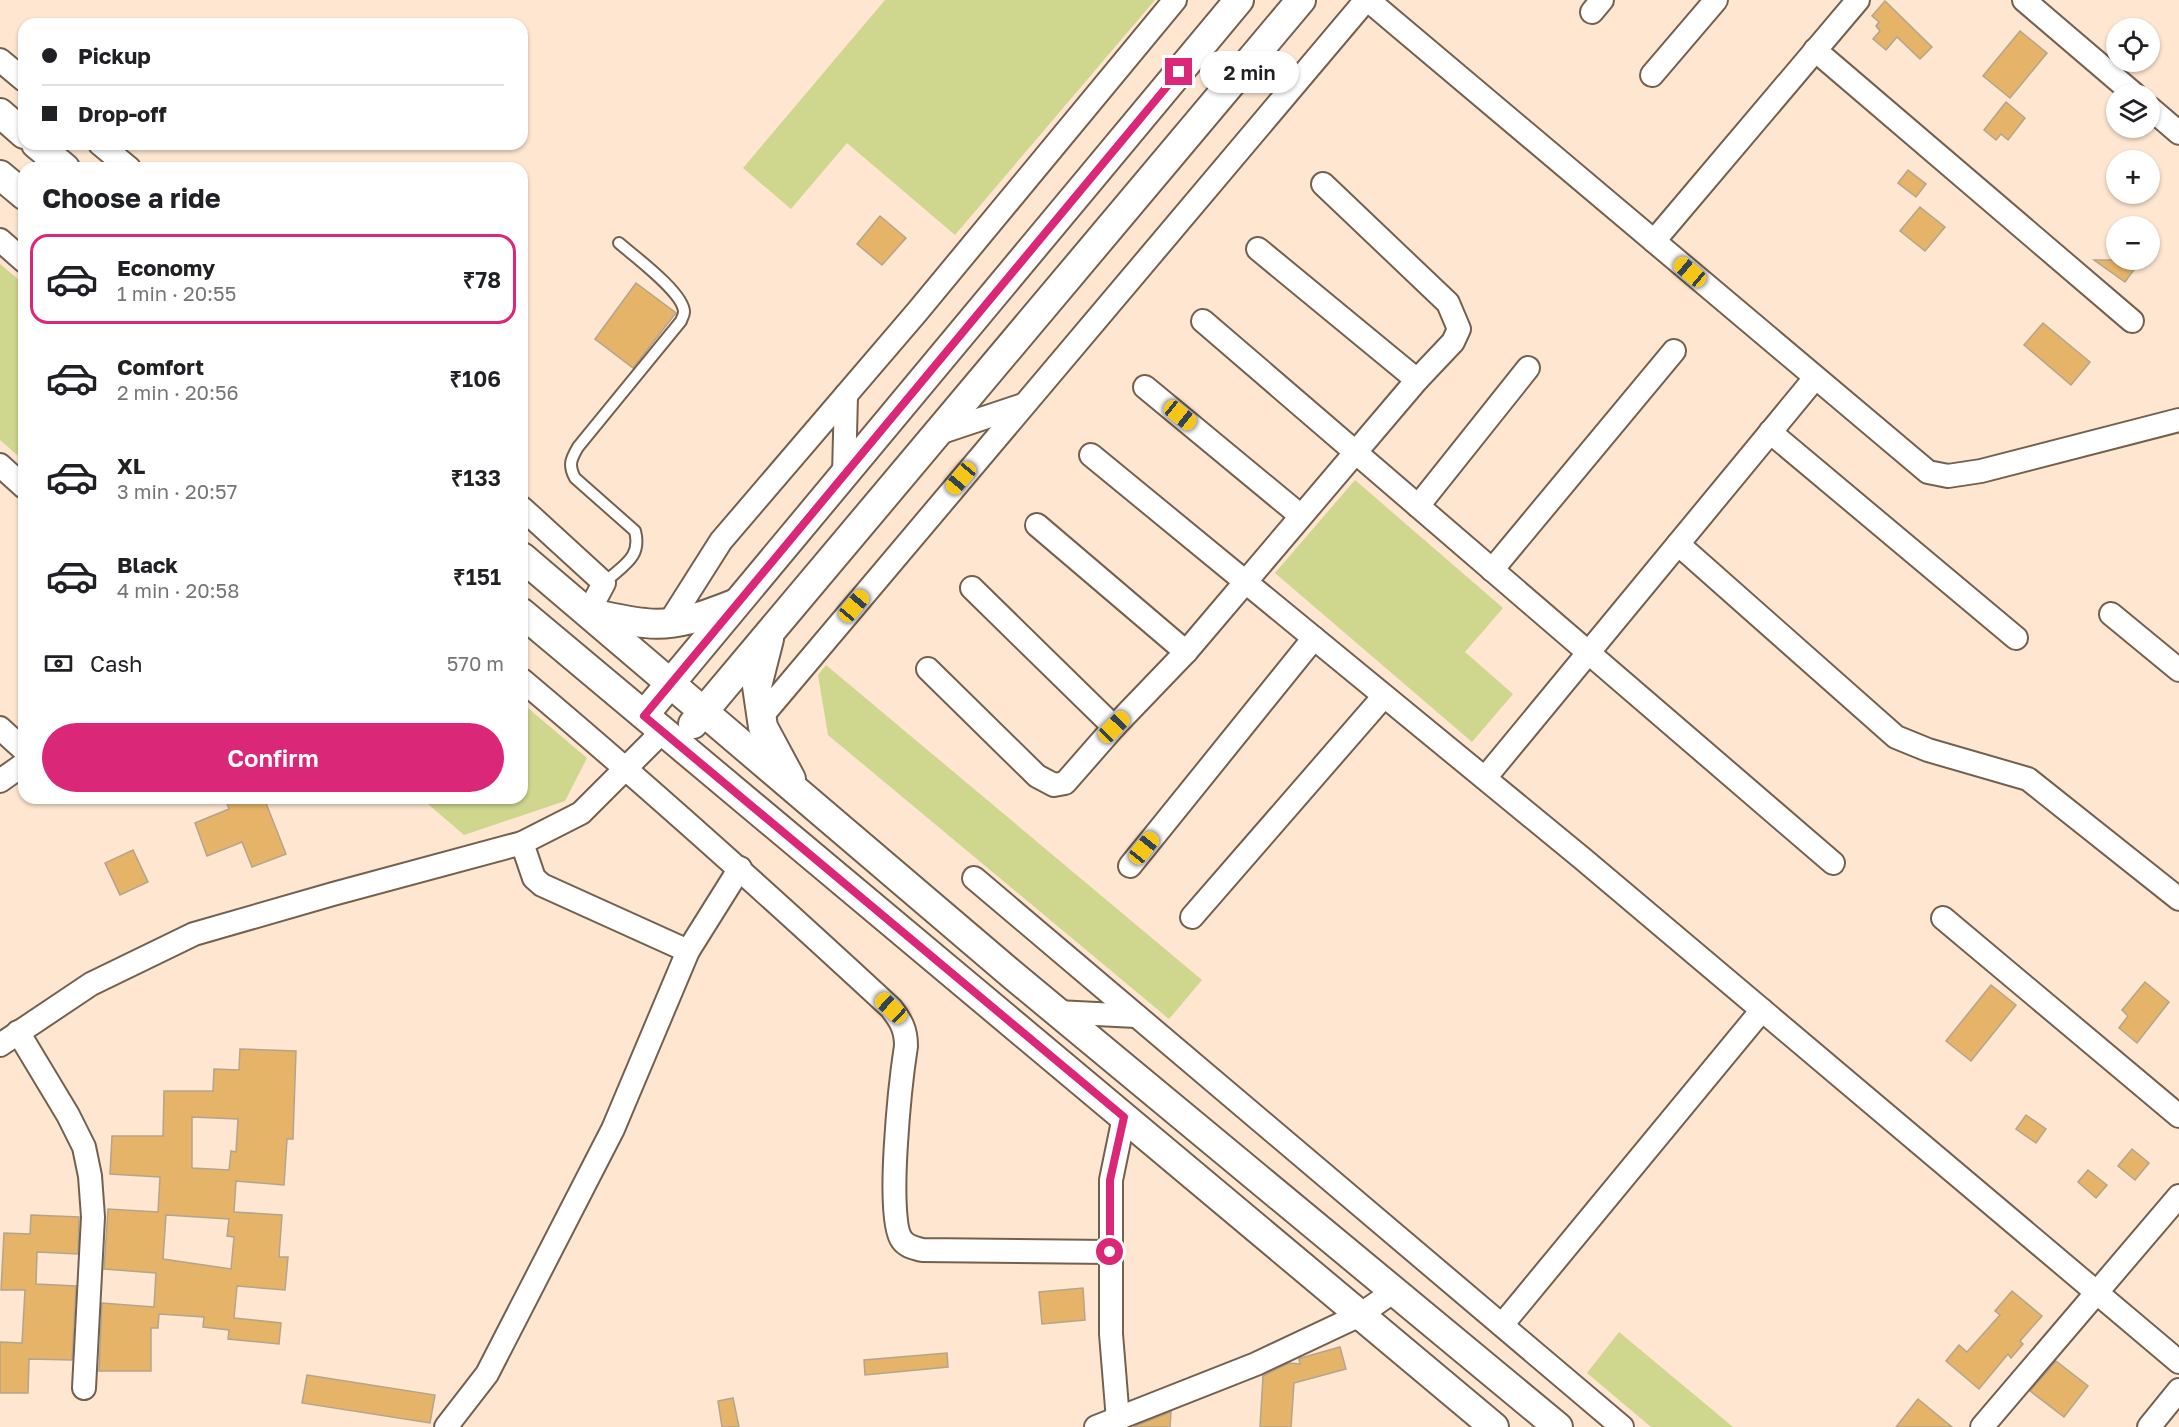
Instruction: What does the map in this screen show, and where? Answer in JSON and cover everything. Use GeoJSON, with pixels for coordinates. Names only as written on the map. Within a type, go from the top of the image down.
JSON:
{"type":"FeatureCollection","features":[{"type":"Feature","properties":{"kind":"street"},"geometry":{"type":"LineString","coordinates":[[669,623],[721,541],[846,395],[1175,0]]}},
{"type":"Feature","properties":{"kind":"street"},"geometry":{"type":"LineString","coordinates":[[661,730],[671,684],[1239,0]]}},
{"type":"Feature","properties":{"kind":"street"},"geometry":{"type":"LineString","coordinates":[[84,1388],[93,1217],[90,1176],[84,1147],[9,1039],[91,984],[194,934],[522,843],[581,813],[661,730],[704,711],[1301,0]]}},
{"type":"Feature","properties":{"kind":"street"},"geometry":{"type":"LineString","coordinates":[[762,716],[1367,0],[1928,471],[1948,476],[1981,471],[2179,420]]}},
{"type":"Feature","properties":{"kind":"street"},"geometry":{"type":"LineString","coordinates":[[1652,75],[1716,0]]}},
{"type":"Feature","properties":{"kind":"street"},"geometry":{"type":"LineString","coordinates":[[1654,242],[1858,0]]}},
{"type":"Feature","properties":{"kind":"street"},"geometry":{"type":"LineString","coordinates":[[2024,0],[2122,84]]}},
{"type":"Feature","properties":{"kind":"street"},"geometry":{"type":"LineString","coordinates":[[1815,50],[2132,321]]}},
{"type":"Feature","properties":{"kind":"street"},"geometry":{"type":"LineString","coordinates":[[0,60],[18,75]]}},
{"type":"Feature","properties":{"kind":"street"},"geometry":{"type":"LineString","coordinates":[[0,113],[18,129]]}},
{"type":"Feature","properties":{"kind":"street"},"geometry":{"type":"LineString","coordinates":[[2160,117],[2179,134]]}},
{"type":"Feature","properties":{"kind":"street"},"geometry":{"type":"LineString","coordinates":[[43,150],[58,162]]}},
{"type":"Feature","properties":{"kind":"street"},"geometry":{"type":"LineString","coordinates":[[107,150],[122,162]]}},
{"type":"Feature","properties":{"kind":"street"},"geometry":{"type":"LineString","coordinates":[[0,175],[18,190]]}},
{"type":"Feature","properties":{"kind":"street"},"geometry":{"type":"LineString","coordinates":[[928,669],[1037,777],[1054,785],[1065,783],[1114,727],[1186,652],[1417,380],[1453,342],[1460,329],[1448,303],[1323,183]]}},
{"type":"Feature","properties":{"kind":"street"},"geometry":{"type":"LineString","coordinates":[[0,240],[18,256]]}},
{"type":"Feature","properties":{"kind":"street"},"geometry":{"type":"LineString","coordinates":[[1258,249],[1417,380]]}},
{"type":"Feature","properties":{"kind":"street"},"geometry":{"type":"LineString","coordinates":[[1203,321],[1833,862]]}},
{"type":"Feature","properties":{"kind":"street"},"geometry":{"type":"LineString","coordinates":[[1492,570],[1674,351]]}},
{"type":"Feature","properties":{"kind":"street"},"geometry":{"type":"LineString","coordinates":[[1418,506],[1528,368]]}},
{"type":"Feature","properties":{"kind":"street"},"geometry":{"type":"LineString","coordinates":[[1485,778],[1815,378]]}},
{"type":"Feature","properties":{"kind":"street"},"geometry":{"type":"LineString","coordinates":[[1145,387],[1301,516]]}},
{"type":"Feature","properties":{"kind":"street"},"geometry":{"type":"LineString","coordinates":[[844,475],[846,395]]}},
{"type":"Feature","properties":{"kind":"street"},"geometry":{"type":"LineString","coordinates":[[939,433],[1023,405]]}},
{"type":"Feature","properties":{"kind":"street"},"geometry":{"type":"LineString","coordinates":[[1770,432],[2016,638]]}},
{"type":"Feature","properties":{"kind":"street"},"geometry":{"type":"LineString","coordinates":[[1090,455],[1485,778],[2179,1362]]}},
{"type":"Feature","properties":{"kind":"street"},"geometry":{"type":"LineString","coordinates":[[0,465],[18,482]]}},
{"type":"Feature","properties":{"kind":"street"},"geometry":{"type":"LineString","coordinates":[[528,513],[604,583],[588,613]]}},
{"type":"Feature","properties":{"kind":"street"},"geometry":{"type":"LineString","coordinates":[[1037,525],[1186,652]]}},
{"type":"Feature","properties":{"kind":"street"},"geometry":{"type":"LineString","coordinates":[[1678,544],[1896,737],[1928,750],[2028,779],[2179,899]]}},
{"type":"Feature","properties":{"kind":"street"},"geometry":{"type":"LineString","coordinates":[[528,562],[1057,1012],[1558,1427]]}},
{"type":"Feature","properties":{"kind":"street"},"geometry":{"type":"LineString","coordinates":[[972,588],[1114,727]]}},
{"type":"Feature","properties":{"kind":"street"},"geometry":{"type":"LineString","coordinates":[[588,613],[646,624],[669,623],[704,616],[739,602]]}},
{"type":"Feature","properties":{"kind":"street"},"geometry":{"type":"LineString","coordinates":[[2111,614],[2179,670]]}},
{"type":"Feature","properties":{"kind":"street"},"geometry":{"type":"LineString","coordinates":[[528,618],[1494,1427]]}},
{"type":"Feature","properties":{"kind":"street"},"geometry":{"type":"LineString","coordinates":[[771,631],[757,686],[763,727],[784,762],[797,791]]}},
{"type":"Feature","properties":{"kind":"street"},"geometry":{"type":"LineString","coordinates":[[1130,866],[1314,638]]}},
{"type":"Feature","properties":{"kind":"street"},"geometry":{"type":"LineString","coordinates":[[528,685],[626,767],[740,868],[891,1008],[902,1022],[906,1034],[906,1046],[896,1150],[895,1220],[901,1239],[909,1246],[922,1250],[1110,1252]]}},
{"type":"Feature","properties":{"kind":"street"},"geometry":{"type":"LineString","coordinates":[[1192,917],[1384,696]]}},
{"type":"Feature","properties":{"kind":"street"},"geometry":{"type":"LineString","coordinates":[[0,728],[18,744]]}},
{"type":"Feature","properties":{"kind":"street"},"geometry":{"type":"LineString","coordinates":[[0,781],[18,768]]}},
{"type":"Feature","properties":{"kind":"street"},"geometry":{"type":"LineString","coordinates":[[522,843],[534,878],[542,885],[688,951]]}},
{"type":"Feature","properties":{"kind":"street"},"geometry":{"type":"LineString","coordinates":[[446,1427],[486,1374],[613,1130],[688,951],[740,868]]}},
{"type":"Feature","properties":{"kind":"street"},"geometry":{"type":"LineString","coordinates":[[974,878],[1622,1427]]}},
{"type":"Feature","properties":{"kind":"street"},"geometry":{"type":"LineString","coordinates":[[1943,918],[2179,1116]]}},
{"type":"Feature","properties":{"kind":"street"},"geometry":{"type":"LineString","coordinates":[[1502,1325],[1762,1010]]}},
{"type":"Feature","properties":{"kind":"street"},"geometry":{"type":"LineString","coordinates":[[1057,1012],[1136,1016]]}},
{"type":"Feature","properties":{"kind":"street"},"geometry":{"type":"LineString","coordinates":[[1118,1420],[1111,1334],[1110,1180],[1124,1117]]}},
{"type":"Feature","properties":{"kind":"street"},"geometry":{"type":"LineString","coordinates":[[1982,1427],[2179,1196]]}},
{"type":"Feature","properties":{"kind":"street"},"geometry":{"type":"LineString","coordinates":[[1096,1427],[1256,1364],[1360,1315],[1394,1292]]}},
{"type":"Feature","properties":{"kind":"street"},"geometry":{"type":"LineString","coordinates":[[2149,1427],[2179,1390]]}},
{"type":"Feature","properties":{"kind":"lane"},"geometry":{"type":"LineString","coordinates":[[604,583],[636,553],[638,543],[635,531],[575,477],[571,470],[571,460],[578,447],[681,321],[684,312],[681,302],[665,283],[619,243]]}},
{"type":"Feature","properties":{"kind":"green space"},"geometry":{"type":"Polygon","coordinates":[[[885,0],[1155,0],[955,235],[847,143],[791,209],[743,168],[885,0]]]}},
{"type":"Feature","properties":{"kind":"green space"},"geometry":{"type":"Polygon","coordinates":[[[0,264],[18,279],[18,456],[0,440],[0,264]]]}},
{"type":"Feature","properties":{"kind":"green space"},"geometry":{"type":"Polygon","coordinates":[[[1355,480],[1503,608],[1465,652],[1513,694],[1472,742],[1275,573],[1355,480]]]}},
{"type":"Feature","properties":{"kind":"green space"},"geometry":{"type":"Polygon","coordinates":[[[826,665],[1202,980],[1169,1019],[828,735],[818,675],[826,665]]]}},
{"type":"Feature","properties":{"kind":"green space"},"geometry":{"type":"Polygon","coordinates":[[[528,708],[587,758],[565,801],[464,835],[428,804],[528,804],[528,708]]]}},
{"type":"Feature","properties":{"kind":"green space"},"geometry":{"type":"Polygon","coordinates":[[[1619,1332],[1733,1427],[1651,1427],[1587,1373],[1619,1332]]]}},
{"type":"Feature","properties":{"kind":"building"},"geometry":{"type":"Polygon","coordinates":[[[1885,1],[1932,47],[1920,59],[1897,37],[1886,50],[1873,39],[1880,31],[1876,26],[1879,22],[1872,16],[1885,1]]]}},
{"type":"Feature","properties":{"kind":"building"},"geometry":{"type":"Polygon","coordinates":[[[2020,31],[2047,53],[2010,98],[1983,76],[2020,31]]]}},
{"type":"Feature","properties":{"kind":"building"},"geometry":{"type":"Polygon","coordinates":[[[2006,102],[2025,118],[2008,140],[2001,134],[1996,140],[1984,130],[2006,102]]]}},
{"type":"Feature","properties":{"kind":"building"},"geometry":{"type":"Polygon","coordinates":[[[1908,170],[1926,184],[1916,197],[1898,183],[1908,170]]]}},
{"type":"Feature","properties":{"kind":"building"},"geometry":{"type":"Polygon","coordinates":[[[1920,207],[1945,227],[1925,251],[1900,231],[1920,207]]]}},
{"type":"Feature","properties":{"kind":"building"},"geometry":{"type":"Polygon","coordinates":[[[880,216],[906,238],[882,265],[857,244],[880,216]]]}},
{"type":"Feature","properties":{"kind":"building"},"geometry":{"type":"Polygon","coordinates":[[[2094,260],[2106,260],[2106,269],[2094,260]]]}},
{"type":"Feature","properties":{"kind":"building"},"geometry":{"type":"Polygon","coordinates":[[[2108,270],[2134,270],[2125,282],[2108,270]]]}},
{"type":"Feature","properties":{"kind":"building"},"geometry":{"type":"Polygon","coordinates":[[[636,283],[676,313],[633,368],[595,339],[636,283]]]}},
{"type":"Feature","properties":{"kind":"building"},"geometry":{"type":"Polygon","coordinates":[[[2043,323],[2090,362],[2071,385],[2024,345],[2043,323]]]}},
{"type":"Feature","properties":{"kind":"building"},"geometry":{"type":"Polygon","coordinates":[[[227,804],[266,804],[286,854],[252,867],[242,842],[207,856],[195,823],[229,809],[227,804]]]}},
{"type":"Feature","properties":{"kind":"building"},"geometry":{"type":"Polygon","coordinates":[[[133,850],[148,882],[120,895],[105,863],[133,850]]]}},
{"type":"Feature","properties":{"kind":"building"},"geometry":{"type":"Polygon","coordinates":[[[2145,982],[2169,1002],[2137,1043],[2119,1028],[2128,1016],[2122,1010],[2145,982]]]}},
{"type":"Feature","properties":{"kind":"building"},"geometry":{"type":"Polygon","coordinates":[[[1991,985],[2016,1005],[1971,1061],[1946,1041],[1991,985]]]}},
{"type":"Feature","properties":{"kind":"building"},"geometry":{"type":"Polygon","coordinates":[[[240,1049],[296,1051],[293,1139],[287,1139],[284,1185],[236,1181],[234,1212],[282,1215],[279,1257],[288,1257],[285,1290],[237,1286],[234,1318],[281,1323],[279,1344],[228,1339],[229,1330],[203,1327],[204,1317],[159,1314],[158,1328],[151,1328],[151,1371],[99,1371],[102,1303],[154,1307],[156,1273],[104,1269],[108,1209],[158,1212],[160,1177],[110,1174],[112,1136],[163,1136],[164,1091],[213,1091],[214,1069],[239,1070],[240,1049]],[[192,1117],[192,1168],[229,1170],[231,1151],[236,1152],[238,1119],[192,1117]],[[166,1215],[163,1259],[231,1269],[234,1237],[227,1236],[229,1219],[166,1215]]]}},
{"type":"Feature","properties":{"kind":"building"},"geometry":{"type":"Polygon","coordinates":[[[2026,1115],[2046,1129],[2036,1143],[2016,1129],[2026,1115]]]}},
{"type":"Feature","properties":{"kind":"building"},"geometry":{"type":"Polygon","coordinates":[[[2132,1149],[2149,1163],[2135,1180],[2118,1166],[2132,1149]]]}},
{"type":"Feature","properties":{"kind":"building"},"geometry":{"type":"Polygon","coordinates":[[[2088,1170],[2107,1185],[2096,1198],[2078,1182],[2088,1170]]]}},
{"type":"Feature","properties":{"kind":"building"},"geometry":{"type":"Polygon","coordinates":[[[31,1215],[79,1217],[78,1254],[37,1252],[36,1284],[76,1286],[72,1360],[29,1359],[28,1393],[0,1393],[0,1342],[22,1343],[25,1290],[1,1290],[4,1233],[30,1234],[31,1215]]]}},
{"type":"Feature","properties":{"kind":"building"},"geometry":{"type":"Polygon","coordinates":[[[1083,1288],[1085,1320],[1042,1324],[1039,1292],[1083,1288]]]}},
{"type":"Feature","properties":{"kind":"building"},"geometry":{"type":"Polygon","coordinates":[[[2012,1291],[2042,1316],[2020,1341],[2023,1344],[2011,1358],[2008,1354],[1979,1389],[1946,1361],[1959,1345],[1967,1352],[2000,1315],[1995,1311],[2012,1291]]]}},
{"type":"Feature","properties":{"kind":"building"},"geometry":{"type":"Polygon","coordinates":[[[1340,1347],[1346,1369],[1294,1383],[1291,1427],[1260,1427],[1263,1376],[1289,1363],[1300,1364],[1299,1359],[1301,1358],[1340,1347]]]}},
{"type":"Feature","properties":{"kind":"building"},"geometry":{"type":"Polygon","coordinates":[[[947,1353],[948,1367],[865,1375],[864,1360],[947,1353]]]}},
{"type":"Feature","properties":{"kind":"building"},"geometry":{"type":"Polygon","coordinates":[[[2056,1361],[2088,1386],[2064,1417],[2030,1391],[2056,1361]]]}},
{"type":"Feature","properties":{"kind":"building"},"geometry":{"type":"Polygon","coordinates":[[[307,1375],[435,1395],[430,1423],[302,1403],[307,1375]]]}},
{"type":"Feature","properties":{"kind":"building"},"geometry":{"type":"Polygon","coordinates":[[[733,1398],[739,1427],[722,1427],[718,1401],[733,1398]]]}},
{"type":"Feature","properties":{"kind":"building"},"geometry":{"type":"Polygon","coordinates":[[[1918,1399],[1952,1427],[1896,1427],[1918,1399]]]}},
{"type":"Feature","properties":{"kind":"building"},"geometry":{"type":"Polygon","coordinates":[[[1171,1412],[1170,1427],[1133,1427],[1171,1412]]]}},
{"type":"Feature","properties":{"kind":"route"},"geometry":{"type":"LineString","coordinates":[[1110,1252],[1110,1180],[1124,1117],[644,716],[1179,72]]}}]}
